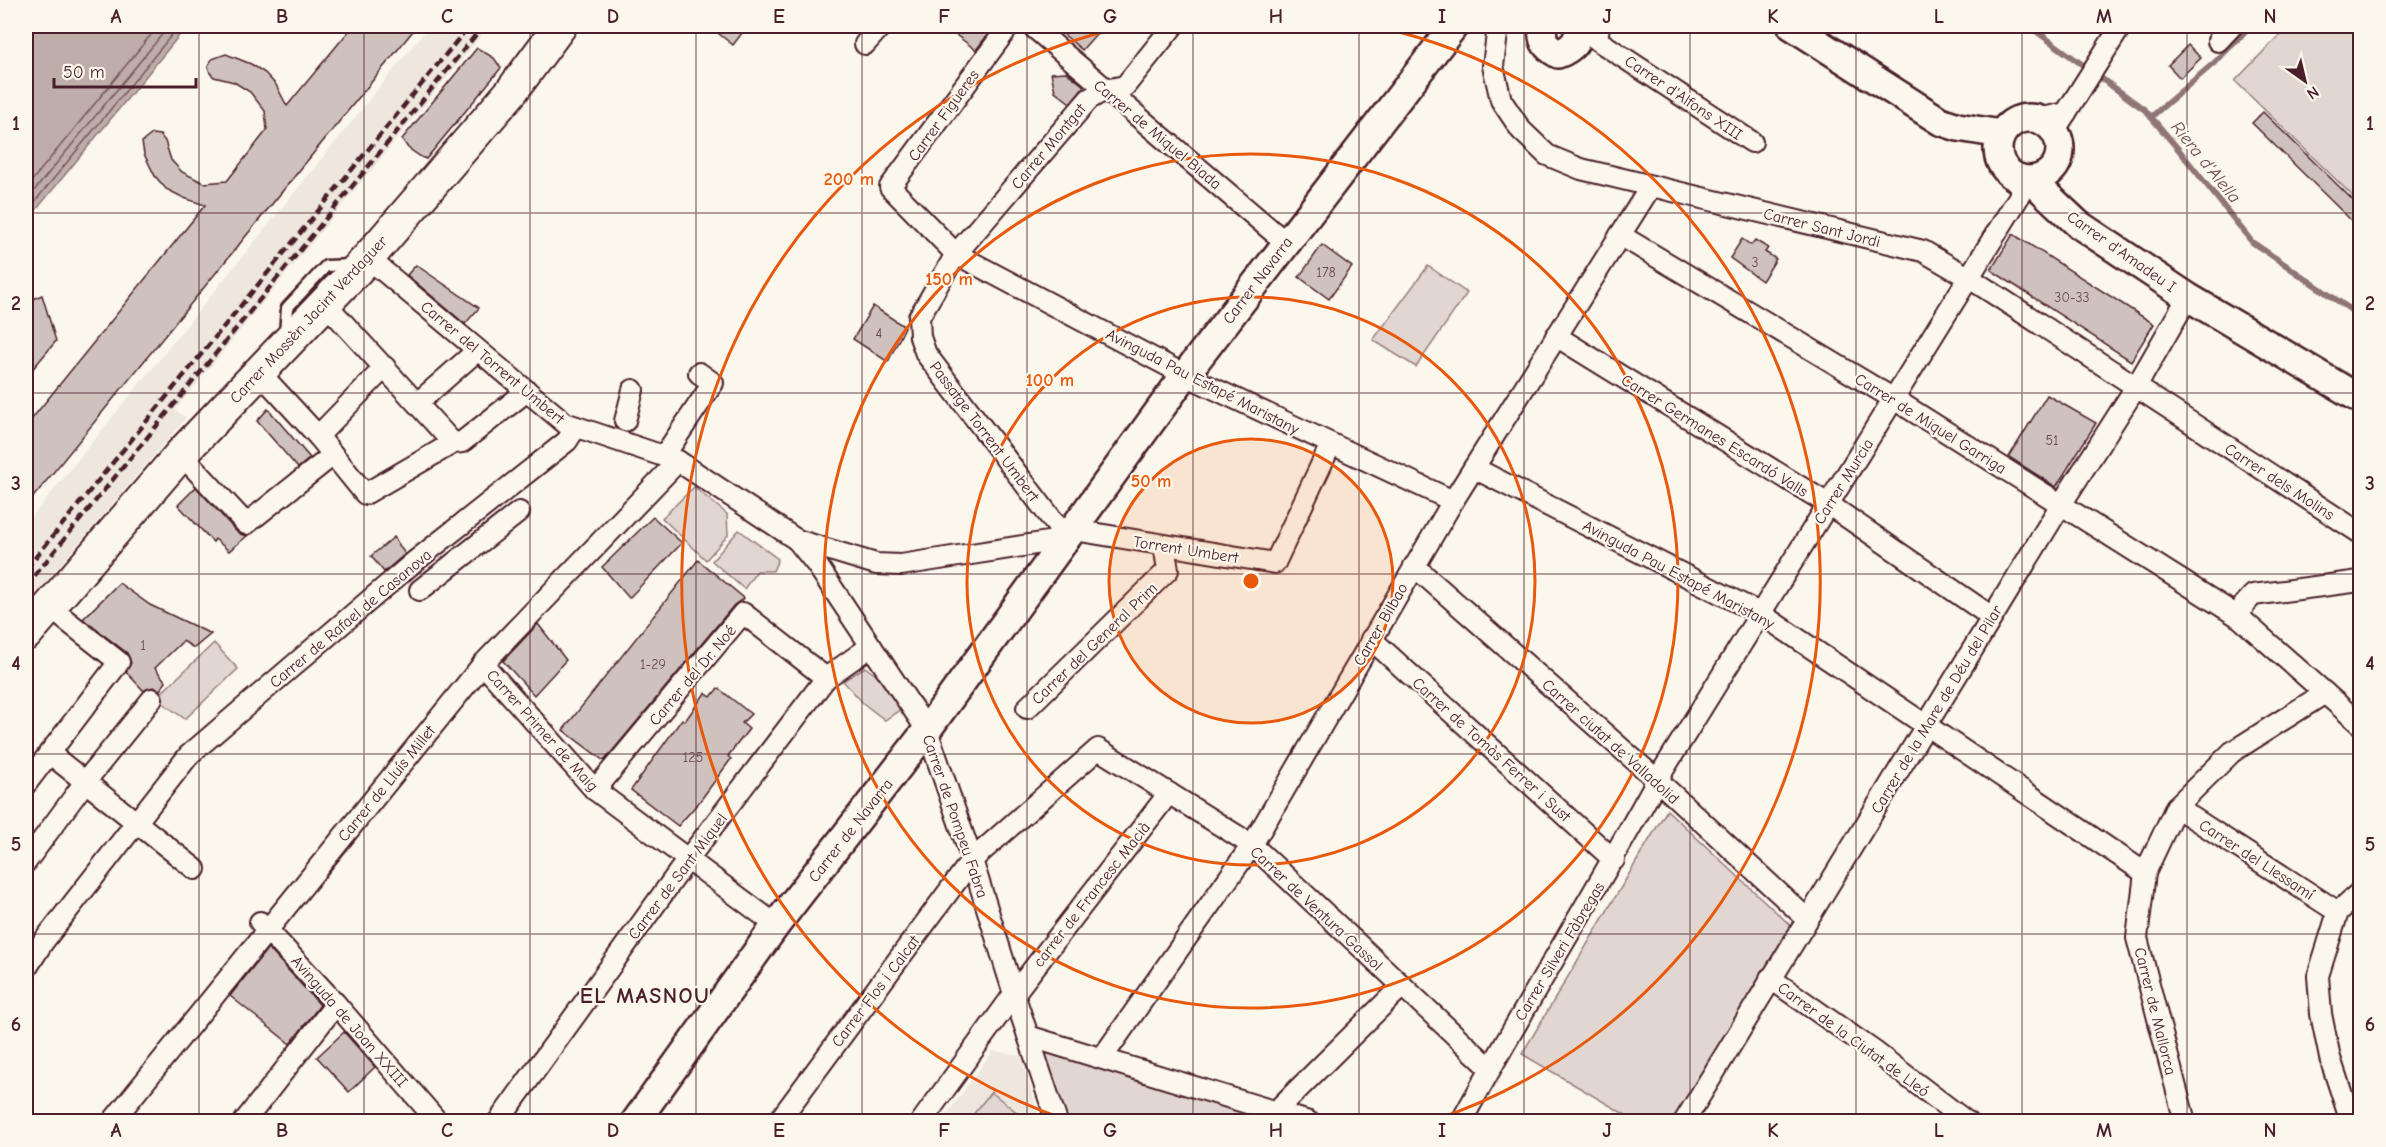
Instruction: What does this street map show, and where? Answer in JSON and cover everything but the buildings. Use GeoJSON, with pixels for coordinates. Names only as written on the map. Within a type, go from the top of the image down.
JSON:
{"type":"FeatureCollection","features":[{"type":"Feature","properties":{"kind":"main road","name":"Carrer Mossèn Jacint Verdaguer"},"geometry":{"type":"LineString","coordinates":[[26,634],[181,454],[365,261],[511,92],[560,26]]}},
{"type":"Feature","properties":{"kind":"street"},"geometry":{"type":"LineString","coordinates":[[865,44],[881,26]]}},
{"type":"Feature","properties":{"kind":"street","name":"Carrer Figueres"},"geometry":{"type":"LineString","coordinates":[[956,254],[890,187],[1009,26]]}},
{"type":"Feature","properties":{"kind":"street","name":"Carrer de Miquel Biada"},"geometry":{"type":"LineString","coordinates":[[1032,26],[1285,242]]}},
{"type":"Feature","properties":{"kind":"street","name":"Carrer Montgat"},"geometry":{"type":"LineString","coordinates":[[956,254],[1089,99],[1105,90],[1125,86],[1173,26]]}},
{"type":"Feature","properties":{"kind":"street","name":"Carrer Navarra"},"geometry":{"type":"LineString","coordinates":[[1070,535],[1185,375],[1285,242],[1454,26]]}},
{"type":"Feature","properties":{"kind":"street","name":"Carrer Sant Jordi"},"geometry":{"type":"LineString","coordinates":[[1498,26],[1493,66],[1501,100],[1521,130],[1547,155],[1581,169],[1923,251],[1968,277],[2200,429]]}},
{"type":"Feature","properties":{"kind":"street"},"geometry":{"type":"LineString","coordinates":[[1543,26],[1541,37],[1548,49],[1558,54],[1572,48],[1579,38],[1580,26]]}},
{"type":"Feature","properties":{"kind":"street","name":"Carrer d'Alfons XIII"},"geometry":{"type":"LineString","coordinates":[[1599,26],[1597,40],[1752,142]]}},
{"type":"Feature","properties":{"kind":"street"},"geometry":{"type":"LineString","coordinates":[[1792,26],[1940,121],[1959,127],[2001,134]]}},
{"type":"Feature","properties":{"kind":"street"},"geometry":{"type":"LineString","coordinates":[[2218,41],[2232,26]]}},
{"type":"Feature","properties":{"kind":"street"},"geometry":{"type":"LineString","coordinates":[[2052,121],[2118,29]]}},
{"type":"Feature","properties":{"kind":"street"},"geometry":{"type":"LineString","coordinates":[[2026,172],[1998,143],[2001,134],[2017,120],[2027,117],[2052,121]]}},
{"type":"Feature","properties":{"kind":"street"},"geometry":{"type":"LineString","coordinates":[[2026,172],[2058,160],[2059,140],[2052,121]]}},
{"type":"Feature","properties":{"kind":"street"},"geometry":{"type":"LineString","coordinates":[[1959,127],[2026,172]]}},
{"type":"Feature","properties":{"kind":"street","name":"Carrer d'Amadeu I"},"geometry":{"type":"LineString","coordinates":[[2026,172],[2078,224],[2188,297],[2361,399]]}},
{"type":"Feature","properties":{"kind":"street","name":"Carrer Murcia"},"geometry":{"type":"LineString","coordinates":[[1657,780],[2020,195],[2026,172]]}},
{"type":"Feature","properties":{"kind":"street","name":"Carrer Bilbao"},"geometry":{"type":"LineString","coordinates":[[1102,1058],[1252,845],[1453,501],[1651,186]]}},
{"type":"Feature","properties":{"kind":"street","name":"Carrer de Miquel Garriga"},"geometry":{"type":"LineString","coordinates":[[1620,236],[1894,399],[2062,503],[2239,617],[2361,724]]}},
{"type":"Feature","properties":{"kind":"street","name":"Avinguda Pau Estapé Maristany"},"geometry":{"type":"LineString","coordinates":[[956,254],[1185,375],[1453,501]]}},
{"type":"Feature","properties":{"kind":"street","name":"Passatge Torrent Umbert"},"geometry":{"type":"LineString","coordinates":[[956,254],[919,317],[920,337],[926,354],[1070,535]]}},
{"type":"Feature","properties":{"kind":"street","name":"Carrer del Torrent Umbert"},"geometry":{"type":"LineString","coordinates":[[365,261],[565,423],[671,459],[797,540],[876,564],[901,565],[1070,535]]}},
{"type":"Feature","properties":{"kind":"street","name":"Carrer de la Mare de Déu del Pilar"},"geometry":{"type":"LineString","coordinates":[[1684,1122],[1806,918],[2136,387],[2188,297]]}},
{"type":"Feature","properties":{"kind":"street"},"geometry":{"type":"LineString","coordinates":[[325,303],[453,443]]}},
{"type":"Feature","properties":{"kind":"street","name":"Carrer Germanes Escardó Valls"},"geometry":{"type":"LineString","coordinates":[[1556,336],[1828,504],[1992,617]]}},
{"type":"Feature","properties":{"kind":"street"},"geometry":{"type":"LineString","coordinates":[[422,399],[471,357]]}},
{"type":"Feature","properties":{"kind":"street"},"geometry":{"type":"LineString","coordinates":[[318,436],[386,368]]}},
{"type":"Feature","properties":{"kind":"street"},"geometry":{"type":"LineString","coordinates":[[259,372],[318,436],[365,494],[453,443],[462,442],[527,392]]}},
{"type":"Feature","properties":{"kind":"street","name":"Carrer de Lluís Millet"},"geometry":{"type":"LineString","coordinates":[[111,1122],[264,926],[483,664],[671,459],[713,383],[699,373]]}},
{"type":"Feature","properties":{"kind":"street"},"geometry":{"type":"LineString","coordinates":[[625,421],[633,390]]}},
{"type":"Feature","properties":{"kind":"street","name":"Carrer de Rafael de Casanova"},"geometry":{"type":"LineString","coordinates":[[26,969],[43,942],[189,755],[414,562],[567,441],[576,428]]}},
{"type":"Feature","properties":{"kind":"street","name":"Carrer dels Molins"},"geometry":{"type":"LineString","coordinates":[[2200,429],[2361,533]]}},
{"type":"Feature","properties":{"kind":"street","name":"Torrent Umbert"},"geometry":{"type":"LineString","coordinates":[[1070,535],[1164,545],[1275,563],[1331,444]]}},
{"type":"Feature","properties":{"kind":"street"},"geometry":{"type":"LineString","coordinates":[[181,454],[246,524],[333,455]]}},
{"type":"Feature","properties":{"kind":"street","name":"Avinguda Pau Estapé Maristany"},"geometry":{"type":"LineString","coordinates":[[1474,468],[1761,614],[2145,873]]}},
{"type":"Feature","properties":{"kind":"street"},"geometry":{"type":"LineString","coordinates":[[420,590],[519,512]]}},
{"type":"Feature","properties":{"kind":"street","name":"Carrer de Navarra"},"geometry":{"type":"LineString","coordinates":[[634,1122],[776,926],[927,730],[1070,535]]}},
{"type":"Feature","properties":{"kind":"street","name":"Carrer de Pompeu Fabra"},"geometry":{"type":"LineString","coordinates":[[797,540],[817,565],[927,730],[1057,1122]]}},
{"type":"Feature","properties":{"kind":"street","name":"Carrer del General Prim"},"geometry":{"type":"LineString","coordinates":[[1027,708],[1168,570],[1164,545]]}},
{"type":"Feature","properties":{"kind":"street","name":"Carrer ciutat de Valladolid"},"geometry":{"type":"LineString","coordinates":[[1414,566],[1657,780],[1806,918]]}},
{"type":"Feature","properties":{"kind":"street"},"geometry":{"type":"LineString","coordinates":[[2239,617],[2244,604],[2253,595],[2361,580]]}},
{"type":"Feature","properties":{"kind":"street"},"geometry":{"type":"LineString","coordinates":[[26,784],[119,662],[48,606]]}},
{"type":"Feature","properties":{"kind":"street","name":"Carrer del Dr. Noé"},"geometry":{"type":"LineString","coordinates":[[596,790],[743,613],[826,678]]}},
{"type":"Feature","properties":{"kind":"street","name":"Carrer de Tomàs Ferrer i Sust"},"geometry":{"type":"LineString","coordinates":[[1371,639],[1614,860]]}},
{"type":"Feature","properties":{"kind":"street","name":"Carrer de Sant Miquel"},"geometry":{"type":"LineString","coordinates":[[498,1122],[688,859],[826,678],[871,646]]}},
{"type":"Feature","properties":{"kind":"street","name":"Carrer Primer de Maig"},"geometry":{"type":"LineString","coordinates":[[483,664],[596,790],[776,926]]}},
{"type":"Feature","properties":{"kind":"street","name":"Carrer de Mallorca"},"geometry":{"type":"LineString","coordinates":[[2185,1122],[2137,938],[2145,873],[2176,807],[2232,752],[2325,693]]}},
{"type":"Feature","properties":{"kind":"street"},"geometry":{"type":"LineString","coordinates":[[26,862],[85,782],[153,699]]}},
{"type":"Feature","properties":{"kind":"street","name":"Carrer de Ventura Gassol"},"geometry":{"type":"LineString","coordinates":[[1098,749],[1252,845],[1490,1068]]}},
{"type":"Feature","properties":{"kind":"street","name":"Carrer Flos i Calcat"},"geometry":{"type":"LineString","coordinates":[[778,1122],[972,860],[1098,749]]}},
{"type":"Feature","properties":{"kind":"street"},"geometry":{"type":"LineString","coordinates":[[49,753],[195,869]]}},
{"type":"Feature","properties":{"kind":"street","name":"Carrer Silveri Fàbregas"},"geometry":{"type":"LineString","coordinates":[[1461,1122],[1490,1068],[1614,860],[1657,780]]}},
{"type":"Feature","properties":{"kind":"street","name":"carrer de Francesc Macià"},"geometry":{"type":"LineString","coordinates":[[921,1122],[1014,994],[1169,794]]}},
{"type":"Feature","properties":{"kind":"street","name":"Carrer del Llessamí"},"geometry":{"type":"LineString","coordinates":[[2176,807],[2338,912]]}},
{"type":"Feature","properties":{"kind":"street"},"geometry":{"type":"LineString","coordinates":[[2351,1122],[2330,1058],[2321,1014],[2318,976],[2338,912],[2361,892]]}},
{"type":"Feature","properties":{"kind":"street","name":"Avinguda de Joan XXIII"},"geometry":{"type":"LineString","coordinates":[[264,926],[336,1004],[438,1122]]}},
{"type":"Feature","properties":{"kind":"street","name":"Carrer de la Ciutat de Lleó"},"geometry":{"type":"LineString","coordinates":[[1770,978],[1875,1052],[1967,1122]]}},
{"type":"Feature","properties":{"kind":"street"},"geometry":{"type":"LineString","coordinates":[[1271,1116],[1401,987]]}},
{"type":"Feature","properties":{"kind":"street"},"geometry":{"type":"LineString","coordinates":[[244,1122],[336,1004]]}},
{"type":"Feature","properties":{"kind":"street"},"geometry":{"type":"LineString","coordinates":[[1028,1036],[1102,1058],[1271,1116],[1309,1122]]}},
{"type":"Feature","properties":{"kind":"lane"},"geometry":{"type":"LineString","coordinates":[[285,346],[287,308],[326,266],[365,261]]}},
{"type":"Feature","properties":{"kind":"shaded area"},"geometry":{"type":"Polygon","coordinates":[[[429,26],[489,26],[175,410],[186,418],[26,605],[26,524],[429,26]]]}},
{"type":"Feature","properties":{"kind":"shaded area"},"geometry":{"type":"Polygon","coordinates":[[[2288,26],[2360,26],[2360,203],[2235,81],[2288,26]]]}},
{"type":"Feature","properties":{"kind":"shaded area"},"geometry":{"type":"Polygon","coordinates":[[[1428,266],[1467,293],[1416,367],[1373,340],[1428,266]]]}},
{"type":"Feature","properties":{"kind":"shaded area"},"geometry":{"type":"Polygon","coordinates":[[[694,487],[727,514],[728,535],[706,560],[662,518],[694,487]]]}},
{"type":"Feature","properties":{"kind":"shaded area"},"geometry":{"type":"Polygon","coordinates":[[[739,530],[778,559],[773,571],[757,571],[744,589],[712,561],[739,530]]]}},
{"type":"Feature","properties":{"kind":"shaded area"},"geometry":{"type":"Polygon","coordinates":[[[214,643],[238,669],[185,719],[156,698],[214,643]]]}},
{"type":"Feature","properties":{"kind":"shaded area"},"geometry":{"type":"Polygon","coordinates":[[[865,667],[876,675],[901,709],[885,720],[864,704],[843,681],[865,667]]]}},
{"type":"Feature","properties":{"kind":"shaded area"},"geometry":{"type":"Polygon","coordinates":[[[1667,810],[1791,926],[1676,1121],[1636,1121],[1522,1054],[1667,810]]]}},
{"type":"Feature","properties":{"kind":"shaded area"},"geometry":{"type":"Polygon","coordinates":[[[1040,1048],[1259,1116],[1253,1122],[1065,1121],[1040,1048]]]}},
{"type":"Feature","properties":{"kind":"shaded area"},"geometry":{"type":"Polygon","coordinates":[[[993,1051],[1021,1056],[1041,1121],[941,1122],[993,1051]]]}},
{"type":"Feature","properties":{"kind":"shaded area"},"geometry":{"type":"Polygon","coordinates":[[[991,1092],[1028,1121],[968,1121],[991,1092]]]}},
{"type":"Feature","properties":{"kind":"water"},"geometry":{"type":"Polygon","coordinates":[[[26,26],[187,26],[32,215],[26,210],[26,26]]]}},
{"type":"Feature","properties":{"kind":"waterway","name":"Riera d'Alella"},"geometry":{"type":"LineString","coordinates":[[2029,26],[2145,110],[2252,242],[2360,316]]}},
{"type":"Feature","properties":{"kind":"waterway"},"geometry":{"type":"LineString","coordinates":[[2151,117],[2214,63],[2251,26]]}},
{"type":"Feature","properties":{"kind":"railway"},"geometry":{"type":"LineString","coordinates":[[26,569],[469,26]]}},
{"type":"Feature","properties":{"kind":"railway"},"geometry":{"type":"LineString","coordinates":[[26,586],[483,26]]}},
{"type":"Feature","properties":{"kind":"district","name":"EL MASNOU"},"geometry":{"type":"Point","coordinates":[645,995]}}]}
